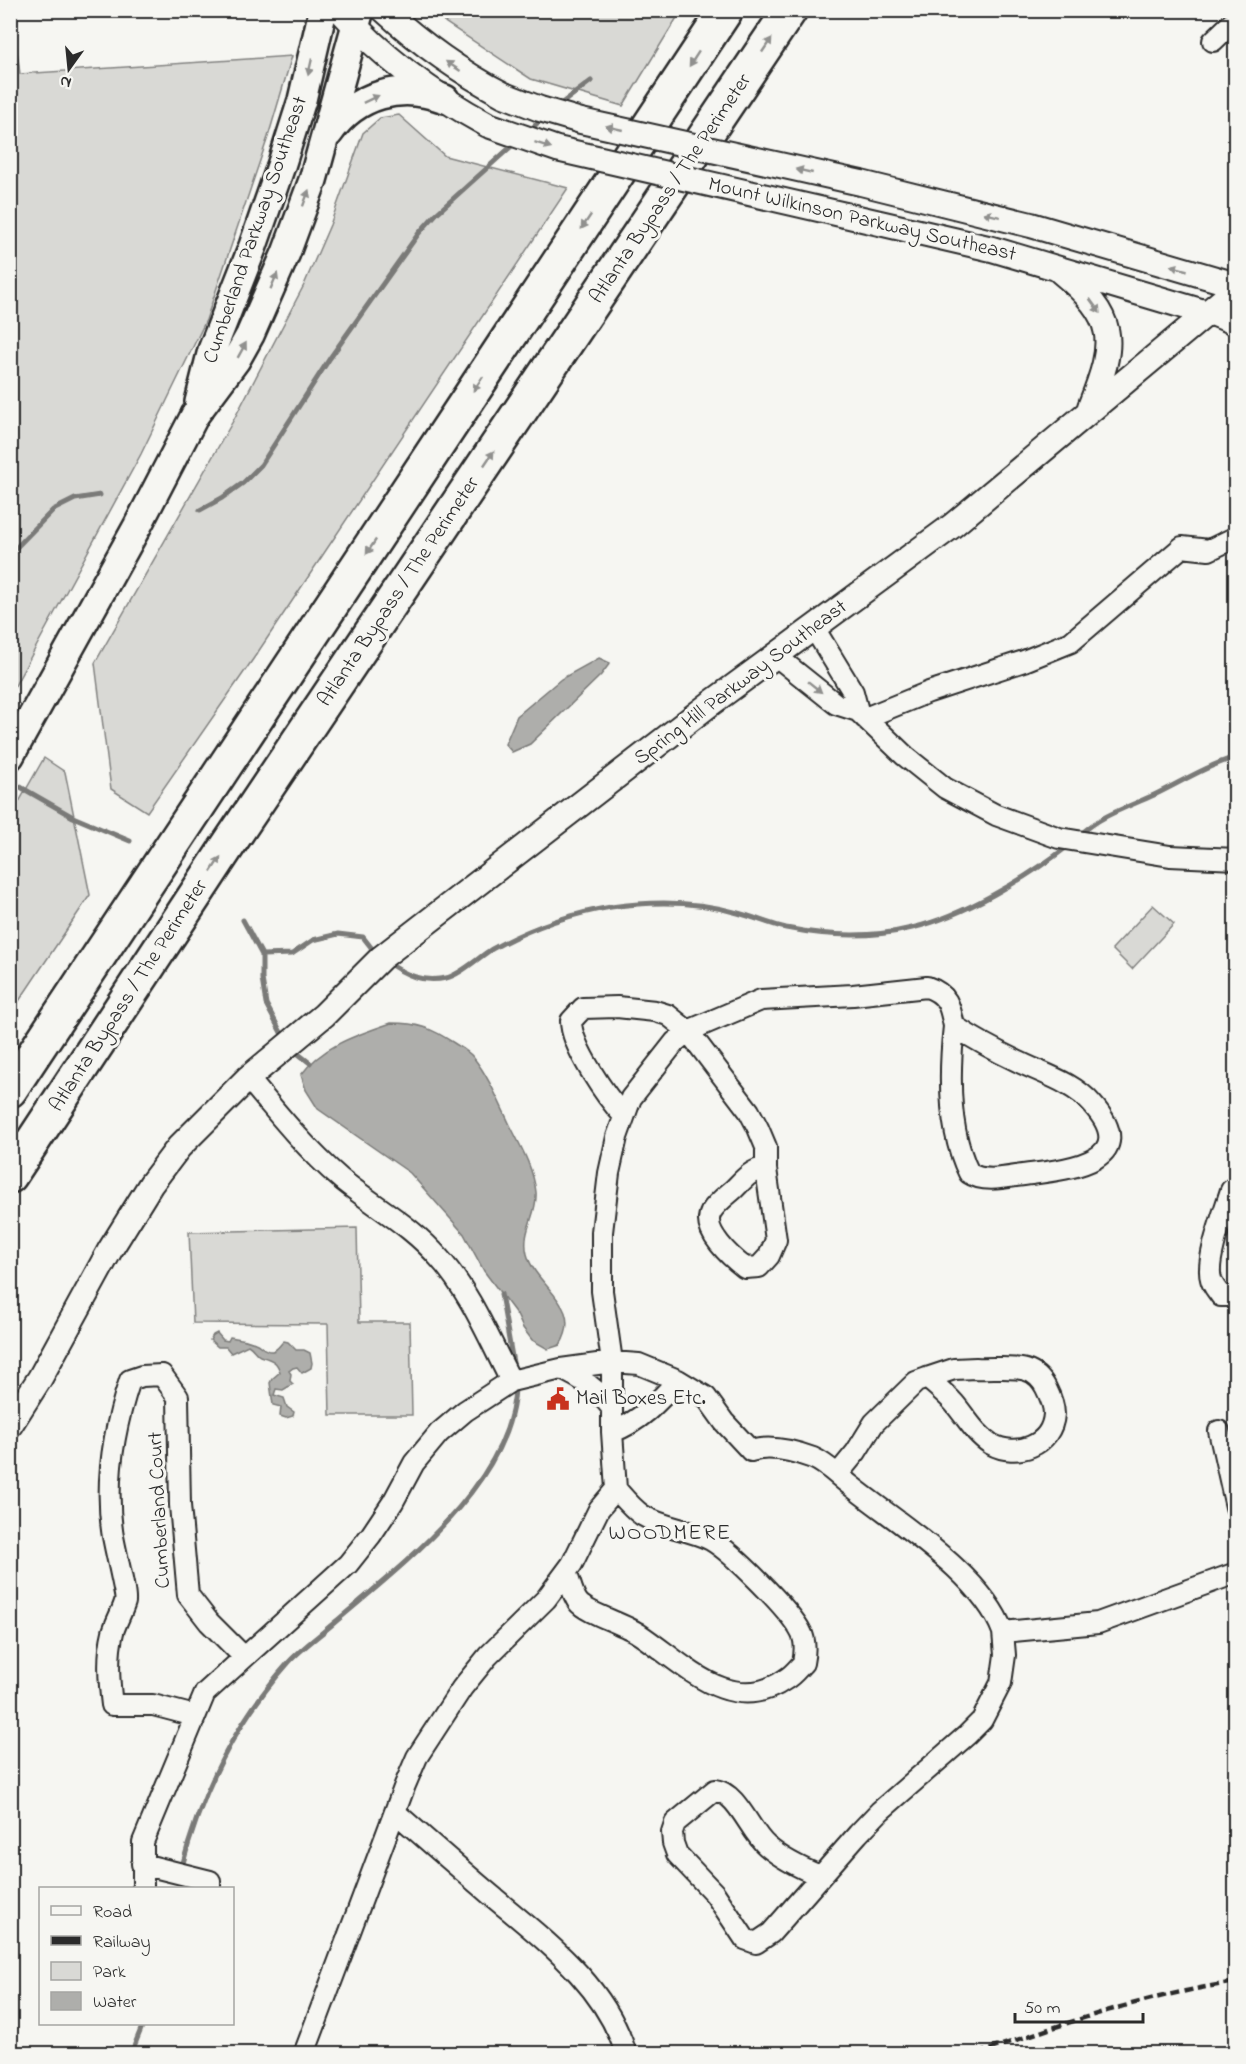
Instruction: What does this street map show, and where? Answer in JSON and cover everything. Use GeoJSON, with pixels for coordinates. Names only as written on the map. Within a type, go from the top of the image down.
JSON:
{"type":"FeatureCollection","features":[{"type":"Feature","properties":{"kind":"highway"},"geometry":{"type":"LineString","coordinates":[[10,1090],[726,10]]}},
{"type":"Feature","properties":{"kind":"highway","name":"Atlanta Bypass / The Perimeter"},"geometry":{"type":"LineString","coordinates":[[10,1176],[241,827],[790,10]]}},
{"type":"Feature","properties":{"kind":"main road","name":"Cumberland Parkway Southeast"},"geometry":{"type":"LineString","coordinates":[[195,415],[212,350],[253,246],[302,100],[323,10]]}},
{"type":"Feature","properties":{"kind":"main road","name":"Cumberland Parkway Southeast"},"geometry":{"type":"LineString","coordinates":[[10,756],[137,527],[195,415],[236,360],[250,335],[293,235],[326,136],[352,16]]}},
{"type":"Feature","properties":{"kind":"main road"},"geometry":{"type":"LineString","coordinates":[[326,136],[349,112],[378,96],[407,90],[432,94],[445,99]]}},
{"type":"Feature","properties":{"kind":"street","name":"Mount Wilkinson Parkway Southeast"},"geometry":{"type":"LineString","coordinates":[[384,10],[413,36],[452,65],[504,95],[531,106],[581,121],[861,183],[1031,225],[1236,287]]}},
{"type":"Feature","properties":{"kind":"street","name":"Mount Wilkinson Parkway Southeast"},"geometry":{"type":"LineString","coordinates":[[352,16],[376,47],[445,99],[488,125],[564,151],[952,239],[1053,266],[1207,313]]}},
{"type":"Feature","properties":{"kind":"street"},"geometry":{"type":"LineString","coordinates":[[1213,41],[1236,19]]}},
{"type":"Feature","properties":{"kind":"street"},"geometry":{"type":"LineString","coordinates":[[1053,266],[1081,288],[1104,319],[1108,343],[1106,360],[1089,411]]}},
{"type":"Feature","properties":{"kind":"street","name":"Spring Hill Parkway Southeast"},"geometry":{"type":"LineString","coordinates":[[10,1425],[40,1378],[110,1250],[151,1184],[178,1147],[248,1078],[324,1015],[381,958],[710,704],[952,526],[1236,287]]}},
{"type":"Feature","properties":{"kind":"street"},"geometry":{"type":"LineString","coordinates":[[1207,313],[1236,325]]}},
{"type":"Feature","properties":{"kind":"street"},"geometry":{"type":"LineString","coordinates":[[862,714],[1024,661],[1071,642],[1182,547],[1209,550],[1236,537]]}},
{"type":"Feature","properties":{"kind":"street"},"geometry":{"type":"LineString","coordinates":[[814,628],[854,692],[862,714]]}},
{"type":"Feature","properties":{"kind":"street"},"geometry":{"type":"LineString","coordinates":[[776,656],[836,704],[862,714],[906,756],[945,788],[996,815],[1059,838],[1170,856],[1236,859]]}},
{"type":"Feature","properties":{"kind":"street"},"geometry":{"type":"LineString","coordinates":[[566,1572],[578,1602],[586,1608],[627,1626],[713,1686],[744,1692],[766,1689],[786,1679],[803,1663],[805,1644],[801,1631],[762,1584],[728,1552],[698,1534],[659,1523],[642,1514],[616,1489],[612,1432],[612,1362],[602,1291],[602,1232],[609,1173],[631,1098],[675,1042],[688,1031],[761,1000],[853,995],[927,987],[944,996],[954,1026],[950,1057],[952,1099],[959,1143],[969,1173],[982,1180],[1062,1170],[1099,1157],[1106,1150],[1109,1135],[1104,1119],[1079,1091],[1018,1062],[954,1026]]}},
{"type":"Feature","properties":{"kind":"street"},"geometry":{"type":"LineString","coordinates":[[624,1116],[612,1103],[590,1070],[571,1032],[571,1021],[576,1012],[583,1008],[639,1008],[668,1015],[688,1031],[749,1112],[765,1147],[776,1240],[769,1256],[759,1267],[745,1268],[734,1260],[716,1239],[709,1225],[709,1218],[715,1206],[755,1170],[766,1169]]}},
{"type":"Feature","properties":{"kind":"street"},"geometry":{"type":"LineString","coordinates":[[248,1078],[323,1163],[343,1181],[415,1233],[440,1258],[456,1278],[511,1381]]}},
{"type":"Feature","properties":{"kind":"street"},"geometry":{"type":"LineString","coordinates":[[1236,1186],[1231,1190],[1210,1259],[1211,1280],[1221,1296],[1236,1296]]}},
{"type":"Feature","properties":{"kind":"street"},"geometry":{"type":"LineString","coordinates":[[143,1887],[142,1842],[206,1693],[348,1564],[393,1502],[414,1463],[439,1433],[465,1411],[511,1381],[561,1369],[612,1362],[639,1365],[678,1380],[706,1397],[724,1422],[751,1451],[773,1448],[813,1459],[838,1474],[956,1570],[989,1606],[1003,1632],[1005,1655],[1001,1683],[982,1720],[880,1811],[771,1933],[756,1943],[745,1939],[709,1887],[677,1854],[672,1832],[675,1823],[715,1790],[722,1791],[734,1801],[767,1846],[820,1876]]}},
{"type":"Feature","properties":{"kind":"street"},"geometry":{"type":"LineString","coordinates":[[561,1369],[589,1384],[612,1408]]}},
{"type":"Feature","properties":{"kind":"street"},"geometry":{"type":"LineString","coordinates":[[838,1474],[856,1452],[874,1423],[916,1382],[927,1378],[954,1369],[1025,1369],[1034,1373],[1042,1381],[1053,1404],[1053,1420],[1042,1439],[1025,1450],[1003,1449],[980,1436],[953,1403],[927,1378]]}},
{"type":"Feature","properties":{"kind":"street","name":"Cumberland Court"},"geometry":{"type":"LineString","coordinates":[[195,1716],[153,1705],[112,1705],[108,1669],[111,1644],[117,1619],[126,1601],[111,1529],[110,1467],[121,1407],[130,1380],[142,1376],[162,1375],[178,1396],[180,1505],[188,1595],[209,1622],[244,1657]]}},
{"type":"Feature","properties":{"kind":"street"},"geometry":{"type":"LineString","coordinates":[[612,1432],[629,1426],[648,1412],[678,1380]]}},
{"type":"Feature","properties":{"kind":"street"},"geometry":{"type":"LineString","coordinates":[[1219,1431],[1236,1507]]}},
{"type":"Feature","properties":{"kind":"street"},"geometry":{"type":"LineString","coordinates":[[304,2054],[417,1756],[462,1688],[488,1656],[546,1599],[566,1572],[599,1509],[616,1489]]}},
{"type":"Feature","properties":{"kind":"street"},"geometry":{"type":"LineString","coordinates":[[1003,1632],[1098,1623],[1236,1573]]}},
{"type":"Feature","properties":{"kind":"street"},"geometry":{"type":"LineString","coordinates":[[395,1812],[573,1969],[598,1998],[616,2025],[626,2054]]}},
{"type":"Feature","properties":{"kind":"street"},"geometry":{"type":"LineString","coordinates":[[142,1864],[210,1881],[210,1887]]}},
{"type":"Feature","properties":{"kind":"green space"},"geometry":{"type":"Polygon","coordinates":[[[11,10],[20,74],[292,56],[268,137],[206,320],[141,454],[11,693],[11,10]]]}},
{"type":"Feature","properties":{"kind":"green space"},"geometry":{"type":"Polygon","coordinates":[[[432,11],[681,11],[623,106],[531,79],[446,23],[432,11]]]}},
{"type":"Feature","properties":{"kind":"green space"},"geometry":{"type":"Polygon","coordinates":[[[399,115],[445,156],[568,188],[258,652],[147,812],[111,789],[95,663],[233,421],[304,285],[330,225],[363,133],[380,118],[399,115]]]}},
{"type":"Feature","properties":{"kind":"green space"},"geometry":{"type":"Polygon","coordinates":[[[44,758],[65,772],[90,895],[11,1013],[11,816],[44,758]]]}},
{"type":"Feature","properties":{"kind":"green space"},"geometry":{"type":"Polygon","coordinates":[[[1153,905],[1174,924],[1132,969],[1112,949],[1153,905]]]}},
{"type":"Feature","properties":{"kind":"green space"},"geometry":{"type":"Polygon","coordinates":[[[357,1228],[359,1322],[410,1322],[412,1415],[330,1415],[328,1324],[193,1323],[189,1232],[357,1228]]]}},
{"type":"Feature","properties":{"kind":"water"},"geometry":{"type":"Polygon","coordinates":[[[599,658],[610,663],[601,675],[530,744],[512,752],[505,744],[517,716],[561,679],[599,658]]]}},
{"type":"Feature","properties":{"kind":"water"},"geometry":{"type":"Polygon","coordinates":[[[391,1023],[424,1027],[464,1049],[479,1065],[493,1090],[532,1174],[536,1200],[526,1238],[527,1254],[539,1277],[563,1307],[567,1319],[566,1331],[560,1345],[548,1349],[532,1340],[517,1315],[484,1271],[464,1234],[410,1173],[318,1109],[306,1090],[301,1075],[320,1056],[342,1042],[391,1023]]]}},
{"type":"Feature","properties":{"kind":"water"},"geometry":{"type":"Polygon","coordinates":[[[217,1333],[223,1340],[228,1341],[230,1337],[243,1339],[269,1351],[276,1349],[284,1341],[296,1350],[310,1353],[311,1368],[302,1373],[297,1367],[293,1368],[289,1371],[290,1381],[293,1384],[283,1390],[276,1389],[274,1395],[284,1398],[287,1407],[294,1412],[293,1416],[286,1418],[280,1416],[281,1407],[273,1405],[270,1383],[280,1372],[275,1362],[259,1355],[248,1345],[231,1353],[226,1347],[218,1347],[210,1340],[217,1333]]]}},
{"type":"Feature","properties":{"kind":"waterway"},"geometry":{"type":"LineString","coordinates":[[558,106],[591,81]]}},
{"type":"Feature","properties":{"kind":"waterway"},"geometry":{"type":"LineString","coordinates":[[529,131],[544,117]]}},
{"type":"Feature","properties":{"kind":"waterway"},"geometry":{"type":"LineString","coordinates":[[200,510],[243,483],[261,465],[330,358],[419,233],[436,214],[515,143]]}},
{"type":"Feature","properties":{"kind":"waterway"},"geometry":{"type":"LineString","coordinates":[[10,554],[53,510],[75,499],[100,495]]}},
{"type":"Feature","properties":{"kind":"waterway"},"geometry":{"type":"LineString","coordinates":[[1080,835],[1115,812],[1236,757]]}},
{"type":"Feature","properties":{"kind":"waterway"},"geometry":{"type":"LineString","coordinates":[[10,781],[73,817],[130,841]]}},
{"type":"Feature","properties":{"kind":"waterway"},"geometry":{"type":"LineString","coordinates":[[387,962],[401,971],[422,979],[446,978],[463,970],[492,949],[550,923],[595,910],[643,904],[675,903],[707,906],[786,928],[817,933],[865,935],[897,931],[932,922],[973,905],[1034,871],[1068,846]]}},
{"type":"Feature","properties":{"kind":"waterway"},"geometry":{"type":"LineString","coordinates":[[243,920],[262,955],[262,979],[266,1004],[285,1040]]}},
{"type":"Feature","properties":{"kind":"waterway"},"geometry":{"type":"LineString","coordinates":[[262,955],[292,954],[313,940],[338,934],[363,937],[377,955]]}},
{"type":"Feature","properties":{"kind":"waterway"},"geometry":{"type":"LineString","coordinates":[[292,1049],[310,1063]]}},
{"type":"Feature","properties":{"kind":"waterway"},"geometry":{"type":"LineString","coordinates":[[501,1294],[515,1374]]}},
{"type":"Feature","properties":{"kind":"waterway"},"geometry":{"type":"LineString","coordinates":[[181,1870],[210,1785],[222,1759],[252,1709],[269,1685],[294,1657],[391,1575],[450,1518],[475,1487],[496,1454],[510,1419],[515,1384]]}},
{"type":"Feature","properties":{"kind":"waterway"},"geometry":{"type":"LineString","coordinates":[[131,2054],[143,2025]]}},
{"type":"Feature","properties":{"kind":"railway"},"geometry":{"type":"LineString","coordinates":[[977,2054],[1072,2021],[1170,1995],[1236,1982]]}},
{"type":"Feature","properties":{"kind":"place","name":"Mail Boxes Etc."},"geometry":{"type":"Point","coordinates":[558,1399]}},
{"type":"Feature","properties":{"kind":"district","name":"WOODMERE"},"geometry":{"type":"Point","coordinates":[670,1534]}}]}
